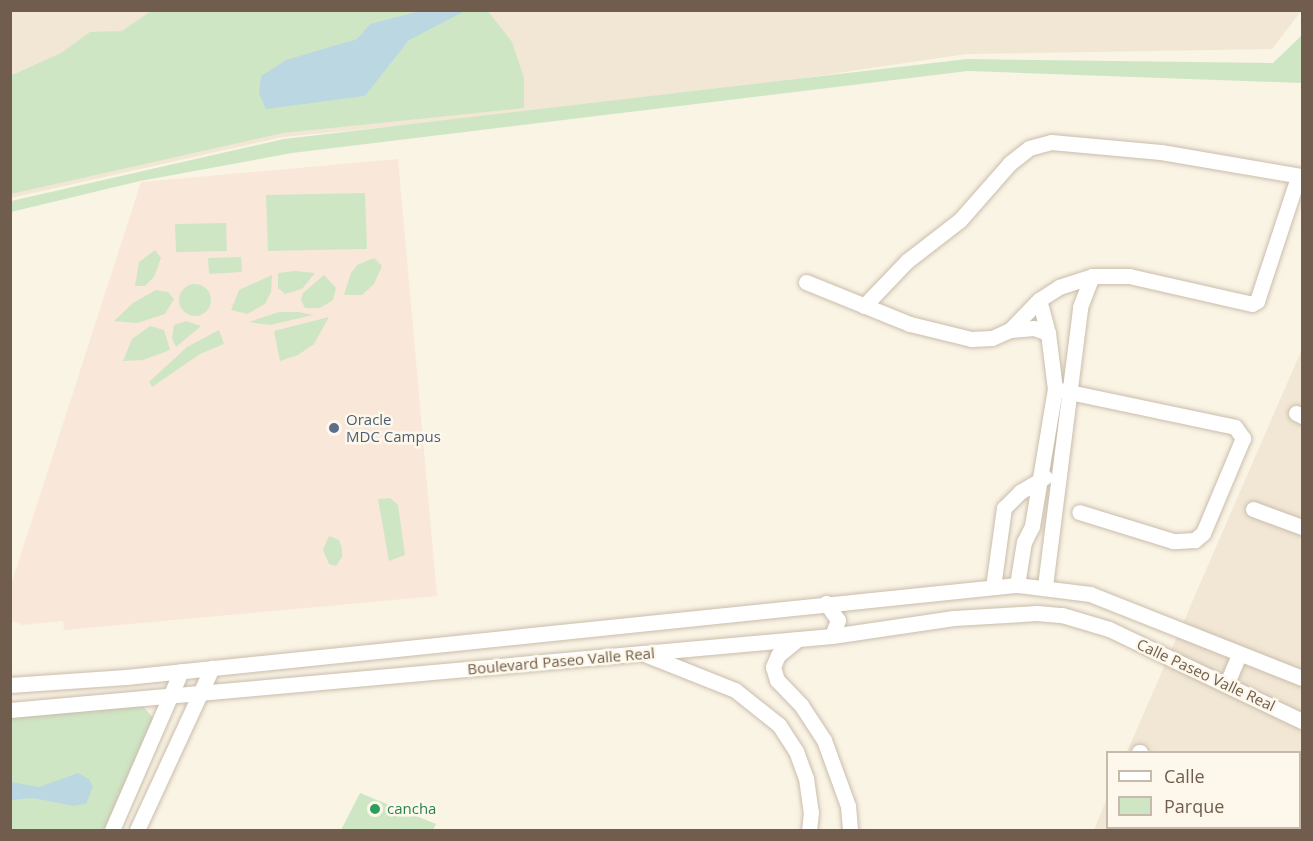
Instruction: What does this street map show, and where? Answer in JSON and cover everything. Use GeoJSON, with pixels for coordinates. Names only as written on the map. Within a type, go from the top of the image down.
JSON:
{"type":"FeatureCollection","features":[{"type":"Feature","properties":{"kind":"street"},"geometry":{"type":"LineString","coordinates":[[864,306],[907,261],[960,220],[1010,163],[1029,148],[1051,142],[1161,152],[1300,176],[1257,301],[1252,304],[1129,276],[1092,276],[1059,286],[1039,300],[1010,330]]}},
{"type":"Feature","properties":{"kind":"street"},"geometry":{"type":"LineString","coordinates":[[1045,586],[1072,393],[1080,307],[1092,276]]}},
{"type":"Feature","properties":{"kind":"street"},"geometry":{"type":"LineString","coordinates":[[806,282],[910,324],[971,339],[992,338],[1010,330],[1034,328],[1048,333]]}},
{"type":"Feature","properties":{"kind":"street"},"geometry":{"type":"LineString","coordinates":[[1059,286],[1071,292],[1080,307]]}},
{"type":"Feature","properties":{"kind":"street"},"geometry":{"type":"LineString","coordinates":[[1017,585],[1040,479],[1055,389],[1048,333],[1039,300]]}},
{"type":"Feature","properties":{"kind":"street"},"geometry":{"type":"LineString","coordinates":[[1055,389],[1235,427],[1244,438],[1203,533],[1195,540],[1173,541],[1078,512]]}},
{"type":"Feature","properties":{"kind":"street"},"geometry":{"type":"LineString","coordinates":[[993,587],[1004,508],[1040,479],[1062,470]]}},
{"type":"Feature","properties":{"kind":"street"},"geometry":{"type":"LineString","coordinates":[[1254,508],[1302,526]]}},
{"type":"Feature","properties":{"kind":"street","name":"Boulevard Paseo Valle Real"},"geometry":{"type":"LineString","coordinates":[[212,668],[1017,585],[1045,586],[1082,592],[1120,604],[1174,628]]}},
{"type":"Feature","properties":{"kind":"street"},"geometry":{"type":"LineString","coordinates":[[826,603],[838,620],[832,636]]}},
{"type":"Feature","properties":{"kind":"street"},"geometry":{"type":"LineString","coordinates":[[1109,629],[1120,604]]}},
{"type":"Feature","properties":{"kind":"street","name":"Boulevard Paseo Valle Real"},"geometry":{"type":"LineString","coordinates":[[10,710],[832,636],[1003,614],[1062,615],[1109,629]]}},
{"type":"Feature","properties":{"kind":"street"},"geometry":{"type":"LineString","coordinates":[[1164,654],[1174,628]]}},
{"type":"Feature","properties":{"kind":"street","name":"Calle Paseo Valle Real"},"geometry":{"type":"LineString","coordinates":[[1174,628],[1302,678]]}},
{"type":"Feature","properties":{"kind":"street","name":"Calle Paseo Valle Real"},"geometry":{"type":"LineString","coordinates":[[1109,629],[1227,682],[1302,721]]}},
{"type":"Feature","properties":{"kind":"street"},"geometry":{"type":"LineString","coordinates":[[798,639],[778,655],[773,668],[777,680],[801,705],[824,740],[848,806],[850,831]]}},
{"type":"Feature","properties":{"kind":"street"},"geometry":{"type":"LineString","coordinates":[[642,653],[735,690],[779,725],[796,751],[806,778],[811,812],[809,831]]}},
{"type":"Feature","properties":{"kind":"street"},"geometry":{"type":"LineString","coordinates":[[1227,682],[1239,655]]}},
{"type":"Feature","properties":{"kind":"street"},"geometry":{"type":"LineString","coordinates":[[10,685],[212,668],[137,831]]}},
{"type":"Feature","properties":{"kind":"street"},"geometry":{"type":"LineString","coordinates":[[112,831],[181,671]]}},
{"type":"Feature","properties":{"kind":"shaded area"},"geometry":{"type":"Polygon","coordinates":[[[1302,10],[1272,49],[966,54],[629,104],[283,137],[11,198],[10,11],[1302,10]]]}},
{"type":"Feature","properties":{"kind":"shaded area"},"geometry":{"type":"Polygon","coordinates":[[[398,159],[437,596],[64,630],[63,621],[23,625],[11,621],[11,585],[141,182],[398,159]]]}},
{"type":"Feature","properties":{"kind":"shaded area"},"geometry":{"type":"Polygon","coordinates":[[[1302,349],[1302,830],[1094,830],[1106,800],[1106,829],[1301,829],[1301,751],[1127,751],[1302,349]]]}},
{"type":"Feature","properties":{"kind":"green space"},"geometry":{"type":"Polygon","coordinates":[[[151,11],[488,11],[512,42],[524,78],[524,108],[283,133],[11,194],[10,76],[61,53],[90,32],[122,31],[151,11]]]}},
{"type":"Feature","properties":{"kind":"green space"},"geometry":{"type":"Polygon","coordinates":[[[1302,35],[1302,83],[968,71],[292,153],[140,181],[11,212],[11,201],[284,139],[967,59],[1273,63],[1302,35]]]}},
{"type":"Feature","properties":{"kind":"green space"},"geometry":{"type":"Polygon","coordinates":[[[365,193],[367,249],[268,251],[266,195],[365,193]]]}},
{"type":"Feature","properties":{"kind":"green space"},"geometry":{"type":"Polygon","coordinates":[[[226,223],[227,251],[176,252],[175,224],[226,223]]]}},
{"type":"Feature","properties":{"kind":"green space"},"geometry":{"type":"Polygon","coordinates":[[[155,250],[161,258],[154,277],[145,286],[135,286],[139,262],[155,250]]]}},
{"type":"Feature","properties":{"kind":"green space"},"geometry":{"type":"Polygon","coordinates":[[[241,257],[242,272],[209,274],[208,258],[241,257]]]}},
{"type":"Feature","properties":{"kind":"green space"},"geometry":{"type":"Polygon","coordinates":[[[374,258],[382,266],[374,284],[362,295],[344,295],[351,273],[357,265],[374,258]]]}},
{"type":"Feature","properties":{"kind":"green space"},"geometry":{"type":"Polygon","coordinates":[[[294,271],[315,273],[302,289],[285,294],[278,288],[278,273],[294,271]]]}},
{"type":"Feature","properties":{"kind":"green space"},"geometry":{"type":"Polygon","coordinates":[[[272,275],[271,292],[265,304],[247,314],[231,310],[239,290],[272,275]]]}},
{"type":"Feature","properties":{"kind":"green space"},"geometry":{"type":"Polygon","coordinates":[[[324,275],[336,288],[333,300],[320,308],[305,308],[301,300],[303,293],[324,275]]]}},
{"type":"Feature","properties":{"kind":"green space"},"geometry":{"type":"Polygon","coordinates":[[[195,284],[206,289],[211,300],[206,311],[195,316],[184,311],[179,300],[184,289],[195,284]]]}},
{"type":"Feature","properties":{"kind":"green space"},"geometry":{"type":"Polygon","coordinates":[[[156,290],[168,292],[174,299],[165,314],[137,323],[114,321],[133,303],[156,290]]]}},
{"type":"Feature","properties":{"kind":"green space"},"geometry":{"type":"Polygon","coordinates":[[[279,312],[313,315],[270,325],[249,322],[279,312]]]}},
{"type":"Feature","properties":{"kind":"green space"},"geometry":{"type":"Polygon","coordinates":[[[329,317],[314,344],[298,355],[280,361],[274,331],[329,317]]]}},
{"type":"Feature","properties":{"kind":"green space"},"geometry":{"type":"Polygon","coordinates":[[[186,321],[201,326],[176,347],[172,338],[174,325],[186,321]]]}},
{"type":"Feature","properties":{"kind":"green space"},"geometry":{"type":"Polygon","coordinates":[[[150,326],[164,330],[170,350],[143,360],[123,361],[132,339],[150,326]]]}},
{"type":"Feature","properties":{"kind":"green space"},"geometry":{"type":"Polygon","coordinates":[[[219,330],[224,344],[200,354],[152,387],[149,382],[187,347],[219,330]]]}},
{"type":"Feature","properties":{"kind":"green space"},"geometry":{"type":"Polygon","coordinates":[[[390,498],[398,505],[405,555],[389,561],[378,499],[390,498]]]}},
{"type":"Feature","properties":{"kind":"green space"},"geometry":{"type":"Polygon","coordinates":[[[329,536],[339,540],[342,549],[342,557],[336,566],[329,564],[323,550],[329,536]]]}},
{"type":"Feature","properties":{"kind":"green space"},"geometry":{"type":"Polygon","coordinates":[[[141,704],[155,720],[104,830],[11,830],[10,718],[141,704]]]}},
{"type":"Feature","properties":{"kind":"green space","name":"cancha"},"geometry":{"type":"Polygon","coordinates":[[[360,793],[436,824],[433,830],[341,830],[360,793]]]}},
{"type":"Feature","properties":{"kind":"water"},"geometry":{"type":"Polygon","coordinates":[[[420,11],[465,11],[409,40],[365,96],[266,109],[259,94],[261,76],[286,60],[357,39],[370,24],[420,11]]]}},
{"type":"Feature","properties":{"kind":"water"},"geometry":{"type":"Polygon","coordinates":[[[78,773],[89,779],[93,787],[86,804],[73,806],[33,798],[11,800],[11,782],[39,787],[78,773]]]}},
{"type":"Feature","properties":{"kind":"place","name":"Oracle MDC Campus"},"geometry":{"type":"Point","coordinates":[334,428]}},
{"type":"Feature","properties":{"kind":"place","name":"cancha"},"geometry":{"type":"Point","coordinates":[375,809]}}]}
